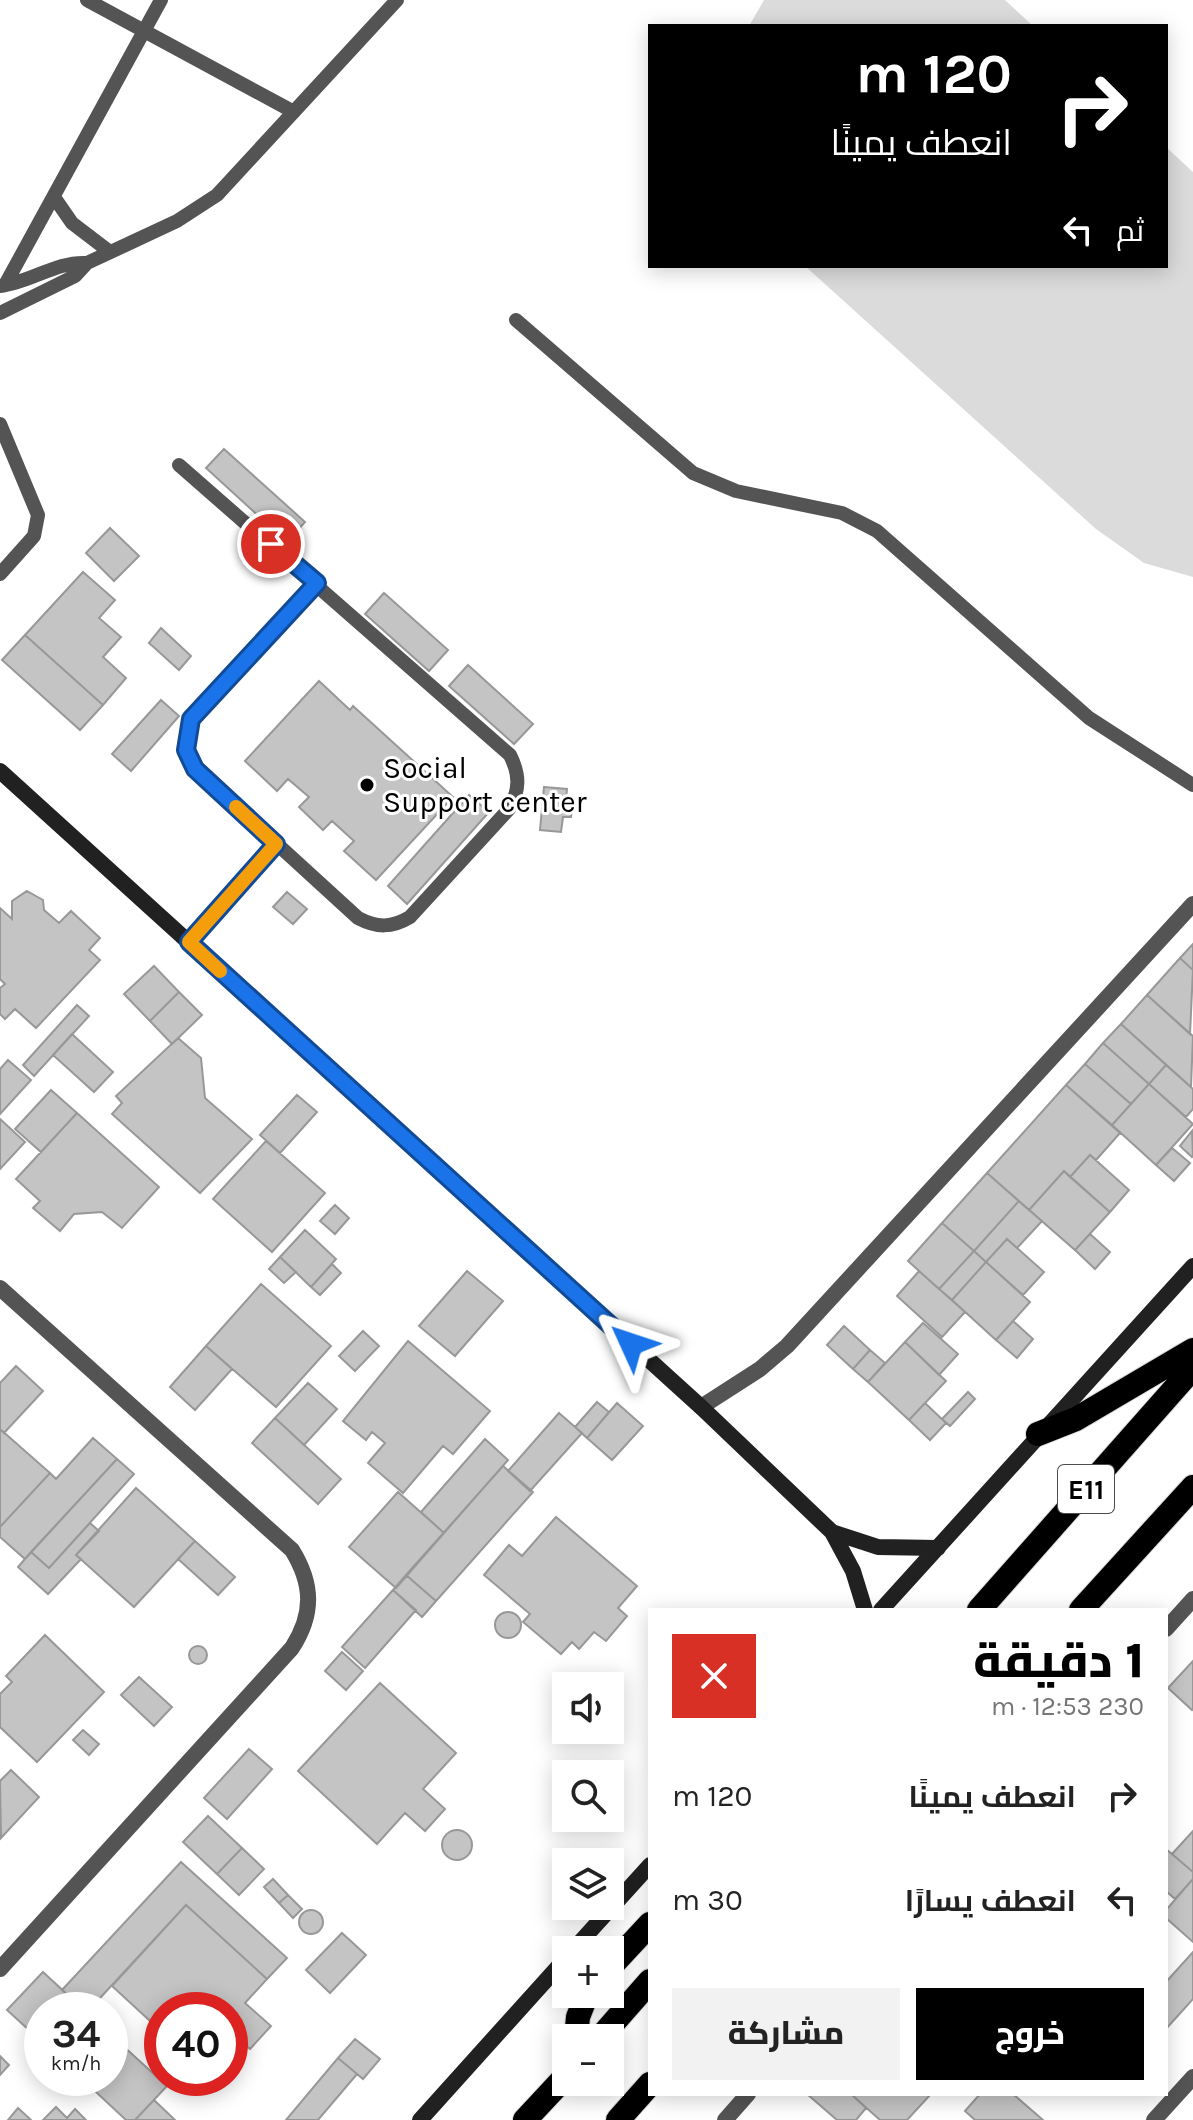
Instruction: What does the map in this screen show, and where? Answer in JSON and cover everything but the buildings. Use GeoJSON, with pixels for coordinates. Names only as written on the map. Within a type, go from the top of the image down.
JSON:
{"type":"FeatureCollection","features":[{"type":"Feature","properties":{"kind":"highway"},"geometry":{"type":"LineString","coordinates":[[1038,1434],[1076,1419],[1193,1350]]}},
{"type":"Feature","properties":{"kind":"highway","name":"E11"},"geometry":{"type":"LineString","coordinates":[[981,1608],[1193,1368]]}},
{"type":"Feature","properties":{"kind":"highway","name":"E11"},"geometry":{"type":"LineString","coordinates":[[1083,1608],[1193,1487]]}},
{"type":"Feature","properties":{"kind":"highway"},"geometry":{"type":"LineString","coordinates":[[624,1952],[648,1926]]}},
{"type":"Feature","properties":{"kind":"highway"},"geometry":{"type":"LineString","coordinates":[[612,2024],[648,1983]]}},
{"type":"Feature","properties":{"kind":"highway"},"geometry":{"type":"LineString","coordinates":[[618,2120],[648,2087]]}},
{"type":"Feature","properties":{"kind":"highway"},"geometry":{"type":"LineString","coordinates":[[525,2120],[552,2091]]}},
{"type":"Feature","properties":{"kind":"highway"},"geometry":{"type":"LineString","coordinates":[[645,2120],[648,2096]]}},
{"type":"Feature","properties":{"kind":"street"},"geometry":{"type":"LineString","coordinates":[[0,771],[701,1407],[832,1532],[853,1571],[864,1608]]}},
{"type":"Feature","properties":{"kind":"street"},"geometry":{"type":"LineString","coordinates":[[701,1407],[787,1346],[1193,904]]}},
{"type":"Feature","properties":{"kind":"street"},"geometry":{"type":"LineString","coordinates":[[883,1608],[1193,1266]]}},
{"type":"Feature","properties":{"kind":"street"},"geometry":{"type":"LineString","coordinates":[[0,1288],[292,1550],[303,1568],[309,1589],[304,1630],[292,1648],[0,1969]]}},
{"type":"Feature","properties":{"kind":"street"},"geometry":{"type":"LineString","coordinates":[[832,1532],[892,1550],[938,1548]]}},
{"type":"Feature","properties":{"kind":"street"},"geometry":{"type":"LineString","coordinates":[[1168,1627],[1193,1599]]}},
{"type":"Feature","properties":{"kind":"street"},"geometry":{"type":"LineString","coordinates":[[586,1936],[648,1867]]}},
{"type":"Feature","properties":{"kind":"street"},"geometry":{"type":"LineString","coordinates":[[420,2120],[552,1974]]}},
{"type":"Feature","properties":{"kind":"street"},"geometry":{"type":"LineString","coordinates":[[1154,2120],[1193,2077]]}},
{"type":"Feature","properties":{"kind":"street"},"geometry":{"type":"LineString","coordinates":[[725,2120],[746,2096]]}},
{"type":"Feature","properties":{"kind":"lane"},"geometry":{"type":"LineString","coordinates":[[87,0],[294,112]]}},
{"type":"Feature","properties":{"kind":"lane"},"geometry":{"type":"LineString","coordinates":[[3,286],[161,0]]}},
{"type":"Feature","properties":{"kind":"lane"},"geometry":{"type":"LineString","coordinates":[[0,313],[75,276],[87,263],[177,221],[217,195],[397,0]]}},
{"type":"Feature","properties":{"kind":"lane"},"geometry":{"type":"LineString","coordinates":[[54,197],[72,223],[110,252]]}},
{"type":"Feature","properties":{"kind":"lane"},"geometry":{"type":"LineString","coordinates":[[3,286],[69,263],[87,263]]}},
{"type":"Feature","properties":{"kind":"lane"},"geometry":{"type":"LineString","coordinates":[[516,320],[693,473],[736,491],[842,513],[877,531],[1089,718],[1193,785]]}},
{"type":"Feature","properties":{"kind":"lane"},"geometry":{"type":"LineString","coordinates":[[0,424],[38,515],[34,536],[0,574]]}},
{"type":"Feature","properties":{"kind":"lane"},"geometry":{"type":"LineString","coordinates":[[179,465],[317,583],[510,755],[518,776],[518,788],[509,809],[410,917],[390,926],[379,926],[358,918],[276,844],[195,769],[186,740],[191,719],[317,583]]}},
{"type":"Feature","properties":{"kind":"lane"},"geometry":{"type":"LineString","coordinates":[[189,942],[276,844]]}},
{"type":"Feature","properties":{"kind":"shaded area"},"geometry":{"type":"Polygon","coordinates":[[[764,0],[1005,0],[1031,24],[750,24],[764,0]]]}},
{"type":"Feature","properties":{"kind":"shaded area"},"geometry":{"type":"Polygon","coordinates":[[[1168,149],[1193,172],[1193,577],[1144,563],[1096,529],[807,268],[1168,268],[1168,149]]]}},
{"type":"Feature","properties":{"kind":"slow traffic"},"geometry":{"type":"LineString","coordinates":[[220,971],[189,942],[276,844],[236,807]]}},
{"type":"Feature","properties":{"kind":"place","name":"Social Support center"},"geometry":{"type":"Point","coordinates":[367,785]}},
{"type":"Feature","properties":{"kind":"route"},"geometry":{"type":"LineString","coordinates":[[271,544],[317,583],[191,719],[186,750],[195,769],[276,844],[189,942],[631,1344]]}}]}
